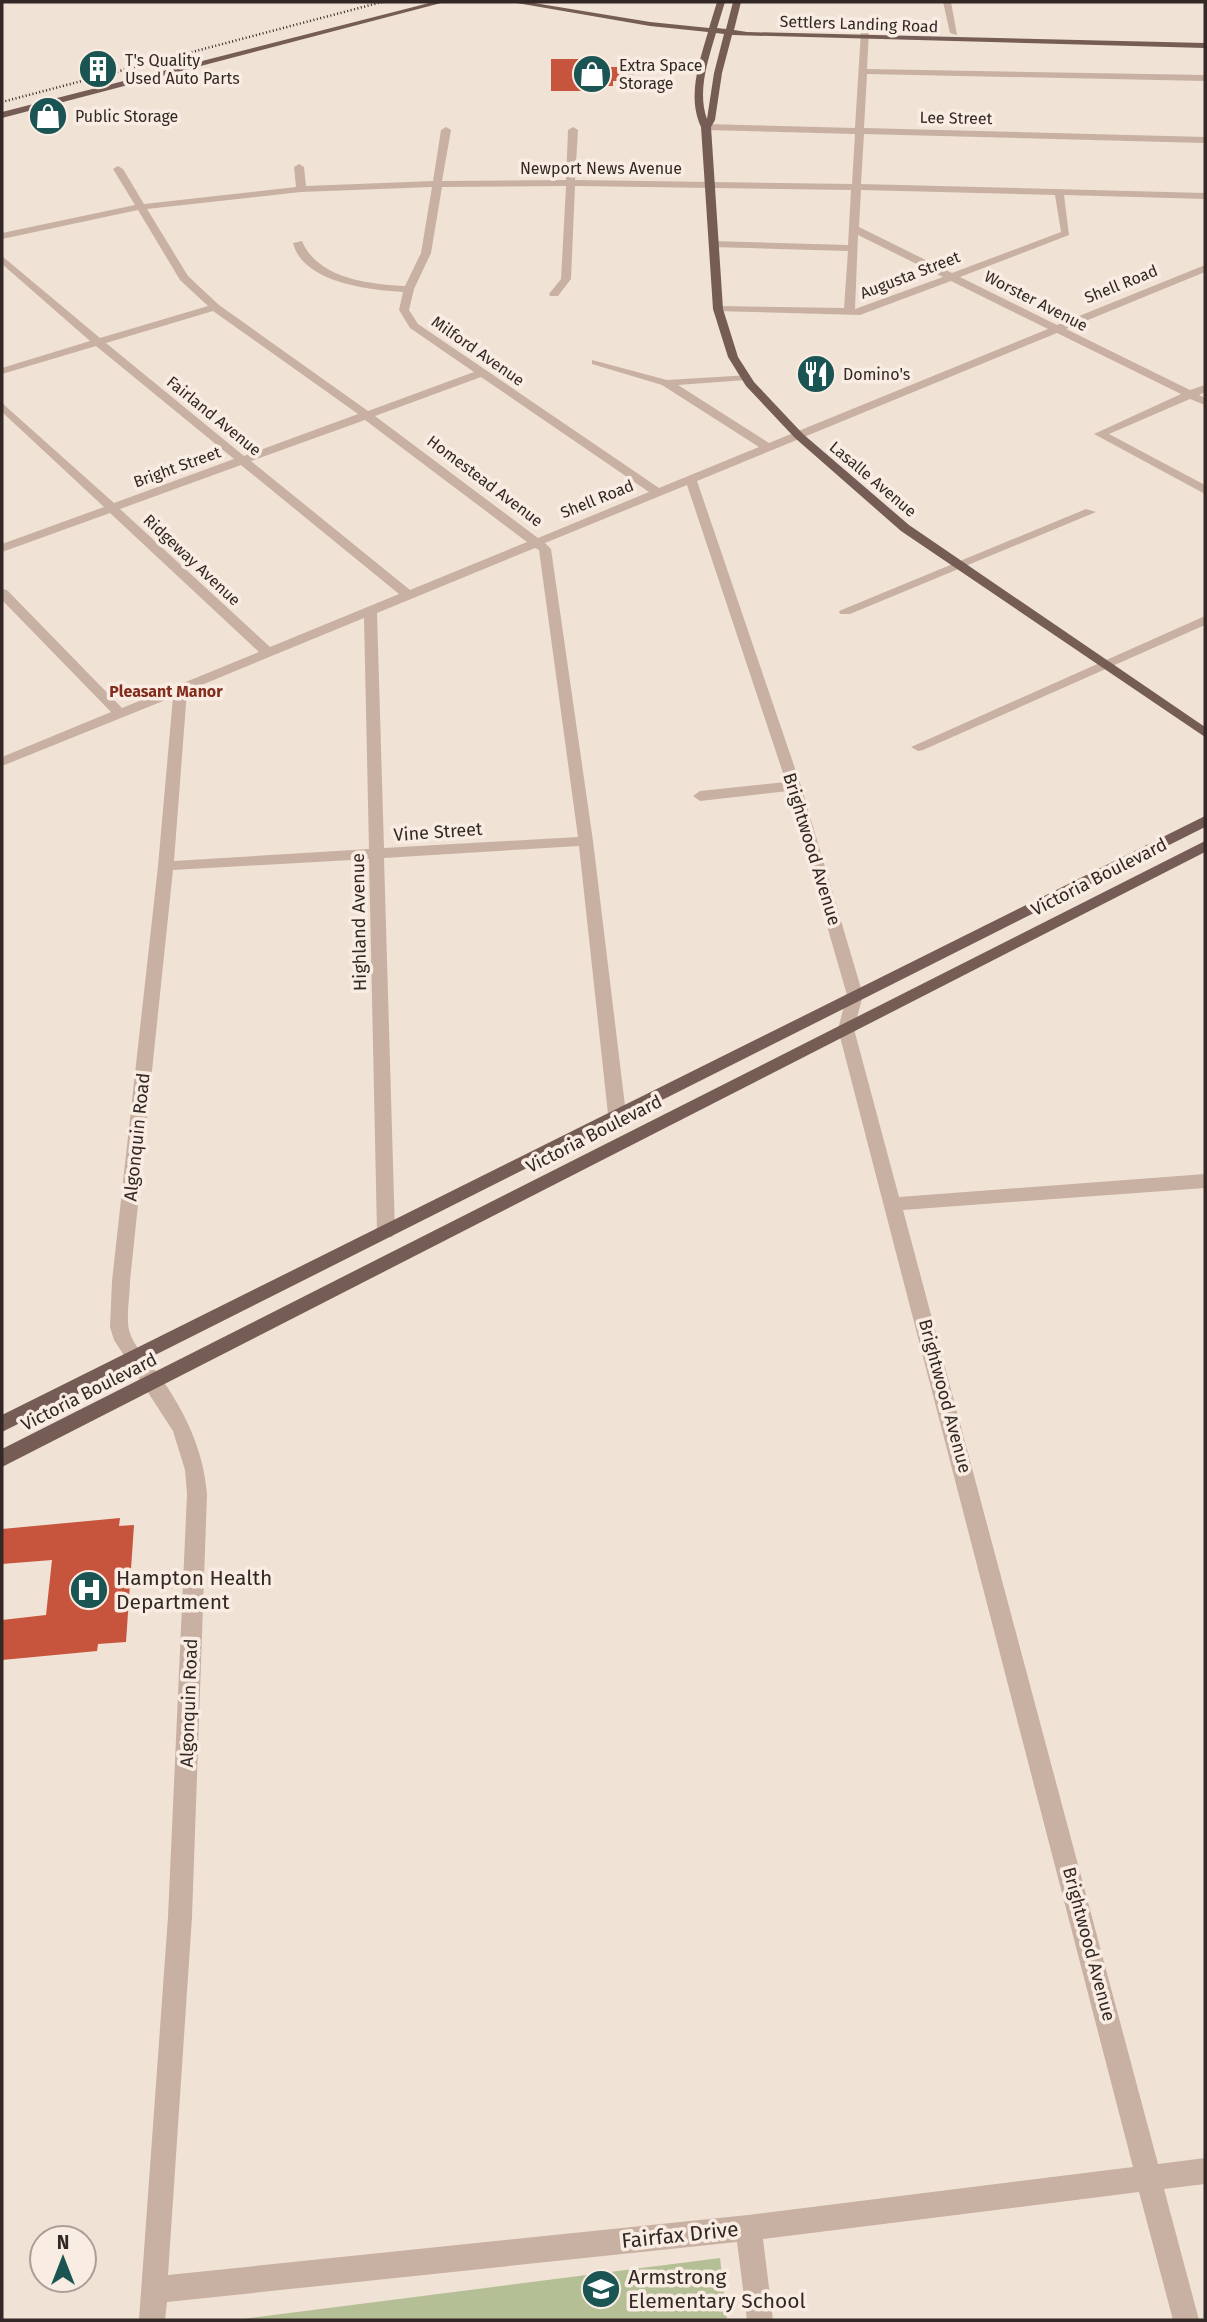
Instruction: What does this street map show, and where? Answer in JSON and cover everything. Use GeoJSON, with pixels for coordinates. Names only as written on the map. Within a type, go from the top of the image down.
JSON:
{"type":"FeatureCollection","features":[{"type":"Feature","properties":{"kind":"main road"},"geometry":{"type":"LineString","coordinates":[[346,24],[416,2]]}},
{"type":"Feature","properties":{"kind":"main road"},"geometry":{"type":"LineString","coordinates":[[2,115],[346,24],[441,2]]}},
{"type":"Feature","properties":{"kind":"main road","name":"Settlers Landing Road"},"geometry":{"type":"LineString","coordinates":[[514,2],[616,20],[714,28],[1205,46]]}},
{"type":"Feature","properties":{"kind":"main road","name":"Settlers Landing Road"},"geometry":{"type":"LineString","coordinates":[[553,2],[714,28]]}},
{"type":"Feature","properties":{"kind":"main road","name":"Lasalle Avenue"},"geometry":{"type":"LineString","coordinates":[[706,127],[701,121],[701,86],[721,2]]}},
{"type":"Feature","properties":{"kind":"main road","name":"Lasalle Avenue"},"geometry":{"type":"LineString","coordinates":[[737,2],[718,73],[711,120],[706,127],[718,309],[723,335],[746,377],[799,436],[874,504],[959,566],[1205,733]]}},
{"type":"Feature","properties":{"kind":"main road","name":"Settlers Landing Road"},"geometry":{"type":"LineString","coordinates":[[865,35],[954,33],[1205,38]]}},
{"type":"Feature","properties":{"kind":"main road","name":"Victoria Boulevard"},"geometry":{"type":"LineString","coordinates":[[2,1424],[1205,821]]}},
{"type":"Feature","properties":{"kind":"main road","name":"Victoria Boulevard"},"geometry":{"type":"LineString","coordinates":[[2,1459],[1205,846]]}},
{"type":"Feature","properties":{"kind":"street"},"geometry":{"type":"LineString","coordinates":[[947,2],[954,33]]}},
{"type":"Feature","properties":{"kind":"street"},"geometry":{"type":"LineString","coordinates":[[849,313],[865,35]]}},
{"type":"Feature","properties":{"kind":"street"},"geometry":{"type":"LineString","coordinates":[[861,71],[1205,78]]}},
{"type":"Feature","properties":{"kind":"street","name":"Lee Street"},"geometry":{"type":"LineString","coordinates":[[706,127],[1205,139]]}},
{"type":"Feature","properties":{"kind":"street","name":"Milford Avenue"},"geometry":{"type":"LineString","coordinates":[[446,130],[426,253],[409,289],[404,310],[414,326],[659,493]]}},
{"type":"Feature","properties":{"kind":"street"},"geometry":{"type":"LineString","coordinates":[[554,294],[566,279],[573,130]]}},
{"type":"Feature","properties":{"kind":"street"},"geometry":{"type":"LineString","coordinates":[[299,166],[301,188]]}},
{"type":"Feature","properties":{"kind":"street","name":"Homestead Avenue"},"geometry":{"type":"LineString","coordinates":[[118,169],[184,278],[215,307],[538,542],[548,557],[586,841],[617,1114]]}},
{"type":"Feature","properties":{"kind":"street","name":"Newport News Avenue"},"geometry":{"type":"LineString","coordinates":[[3,234],[140,207],[301,188],[438,183],[708,184],[1205,196]]}},
{"type":"Feature","properties":{"kind":"street","name":"Augusta Street"},"geometry":{"type":"LineString","coordinates":[[718,309],[849,313],[1066,233],[1059,192]]}},
{"type":"Feature","properties":{"kind":"street","name":"Worster Avenue"},"geometry":{"type":"LineString","coordinates":[[853,228],[1205,402]]}},
{"type":"Feature","properties":{"kind":"street"},"geometry":{"type":"LineString","coordinates":[[298,243],[303,257],[336,279],[363,286],[409,289]]}},
{"type":"Feature","properties":{"kind":"street"},"geometry":{"type":"LineString","coordinates":[[713,244],[852,248]]}},
{"type":"Feature","properties":{"kind":"street","name":"Fairland Avenue"},"geometry":{"type":"LineString","coordinates":[[2,259],[98,342],[409,596]]}},
{"type":"Feature","properties":{"kind":"street","name":"Shell Road"},"geometry":{"type":"LineString","coordinates":[[2,762],[1205,268]]}},
{"type":"Feature","properties":{"kind":"street"},"geometry":{"type":"LineString","coordinates":[[2,372],[215,307]]}},
{"type":"Feature","properties":{"kind":"street"},"geometry":{"type":"LineString","coordinates":[[596,362],[666,383],[769,448]]}},
{"type":"Feature","properties":{"kind":"street","name":"Bright Street"},"geometry":{"type":"LineString","coordinates":[[2,548],[482,373]]}},
{"type":"Feature","properties":{"kind":"street"},"geometry":{"type":"LineString","coordinates":[[666,383],[746,377]]}},
{"type":"Feature","properties":{"kind":"street"},"geometry":{"type":"LineString","coordinates":[[1205,388],[1100,434],[1205,490]]}},
{"type":"Feature","properties":{"kind":"street","name":"Ridgeway Avenue"},"geometry":{"type":"LineString","coordinates":[[2,406],[268,653]]}},
{"type":"Feature","properties":{"kind":"street","name":"Brightwood Avenue"},"geometry":{"type":"LineString","coordinates":[[691,480],[794,786],[855,995]]}},
{"type":"Feature","properties":{"kind":"street"},"geometry":{"type":"LineString","coordinates":[[845,611],[1090,512]]}},
{"type":"Feature","properties":{"kind":"street"},"geometry":{"type":"LineString","coordinates":[[2,593],[120,713]]}},
{"type":"Feature","properties":{"kind":"street","name":"Highland Avenue"},"geometry":{"type":"LineString","coordinates":[[370,611],[386,1232]]}},
{"type":"Feature","properties":{"kind":"street"},"geometry":{"type":"LineString","coordinates":[[918,747],[1205,620]]}},
{"type":"Feature","properties":{"kind":"street","name":"Algonquin Road"},"geometry":{"type":"LineString","coordinates":[[152,2320],[180,1917],[197,1494],[196,1465],[190,1443],[180,1423],[120,1334],[121,1281],[166,866],[180,689]]}},
{"type":"Feature","properties":{"kind":"street"},"geometry":{"type":"LineString","coordinates":[[701,796],[794,786]]}},
{"type":"Feature","properties":{"kind":"street","name":"Vine Street"},"geometry":{"type":"LineString","coordinates":[[166,866],[586,841]]}},
{"type":"Feature","properties":{"kind":"street"},"geometry":{"type":"LineString","coordinates":[[846,1029],[855,995]]}},
{"type":"Feature","properties":{"kind":"street","name":"Brightwood Avenue"},"geometry":{"type":"LineString","coordinates":[[846,1029],[1186,2320]]}},
{"type":"Feature","properties":{"kind":"street"},"geometry":{"type":"LineString","coordinates":[[894,1204],[1205,1181]]}},
{"type":"Feature","properties":{"kind":"street","name":"Fairfax Drive"},"geometry":{"type":"LineString","coordinates":[[153,2290],[748,2228],[1205,2171]]}},
{"type":"Feature","properties":{"kind":"street"},"geometry":{"type":"LineString","coordinates":[[748,2228],[760,2320]]}},
{"type":"Feature","properties":{"kind":"green space","name":"Armstrong Elementary School"},"geometry":{"type":"Polygon","coordinates":[[[720,2258],[727,2320],[235,2320],[720,2258]]]}},
{"type":"Feature","properties":{"kind":"building","name":"Extra Space Storage"},"geometry":{"type":"Polygon","coordinates":[[[551,59],[587,59],[587,67],[633,67],[634,81],[613,81],[613,86],[588,86],[589,91],[551,91],[551,59]]]}},
{"type":"Feature","properties":{"kind":"building","name":"Hampton Health Department"},"geometry":{"type":"Polygon","coordinates":[[[120,1518],[119,1526],[134,1525],[126,1642],[98,1644],[97,1651],[2,1660],[2,1620],[46,1615],[52,1560],[2,1564],[2,1529],[120,1518]]]}},
{"type":"Feature","properties":{"kind":"railway"},"geometry":{"type":"LineString","coordinates":[[2,102],[382,2]]}},
{"type":"Feature","properties":{"kind":"place","name":"T's Quality Used Auto Parts"},"geometry":{"type":"Point","coordinates":[98,69]}},
{"type":"Feature","properties":{"kind":"place","name":"Extra Space Storage"},"geometry":{"type":"Point","coordinates":[592,74]}},
{"type":"Feature","properties":{"kind":"place","name":"Public Storage"},"geometry":{"type":"Point","coordinates":[48,116]}},
{"type":"Feature","properties":{"kind":"place","name":"Domino's"},"geometry":{"type":"Point","coordinates":[816,374]}},
{"type":"Feature","properties":{"kind":"place","name":"Hampton Health Department"},"geometry":{"type":"Point","coordinates":[89,1590]}},
{"type":"Feature","properties":{"kind":"place","name":"Armstrong Elementary School"},"geometry":{"type":"Point","coordinates":[601,2289]}},
{"type":"Feature","properties":{"kind":"district","name":"Pleasant Manor"},"geometry":{"type":"Point","coordinates":[166,691]}}]}
